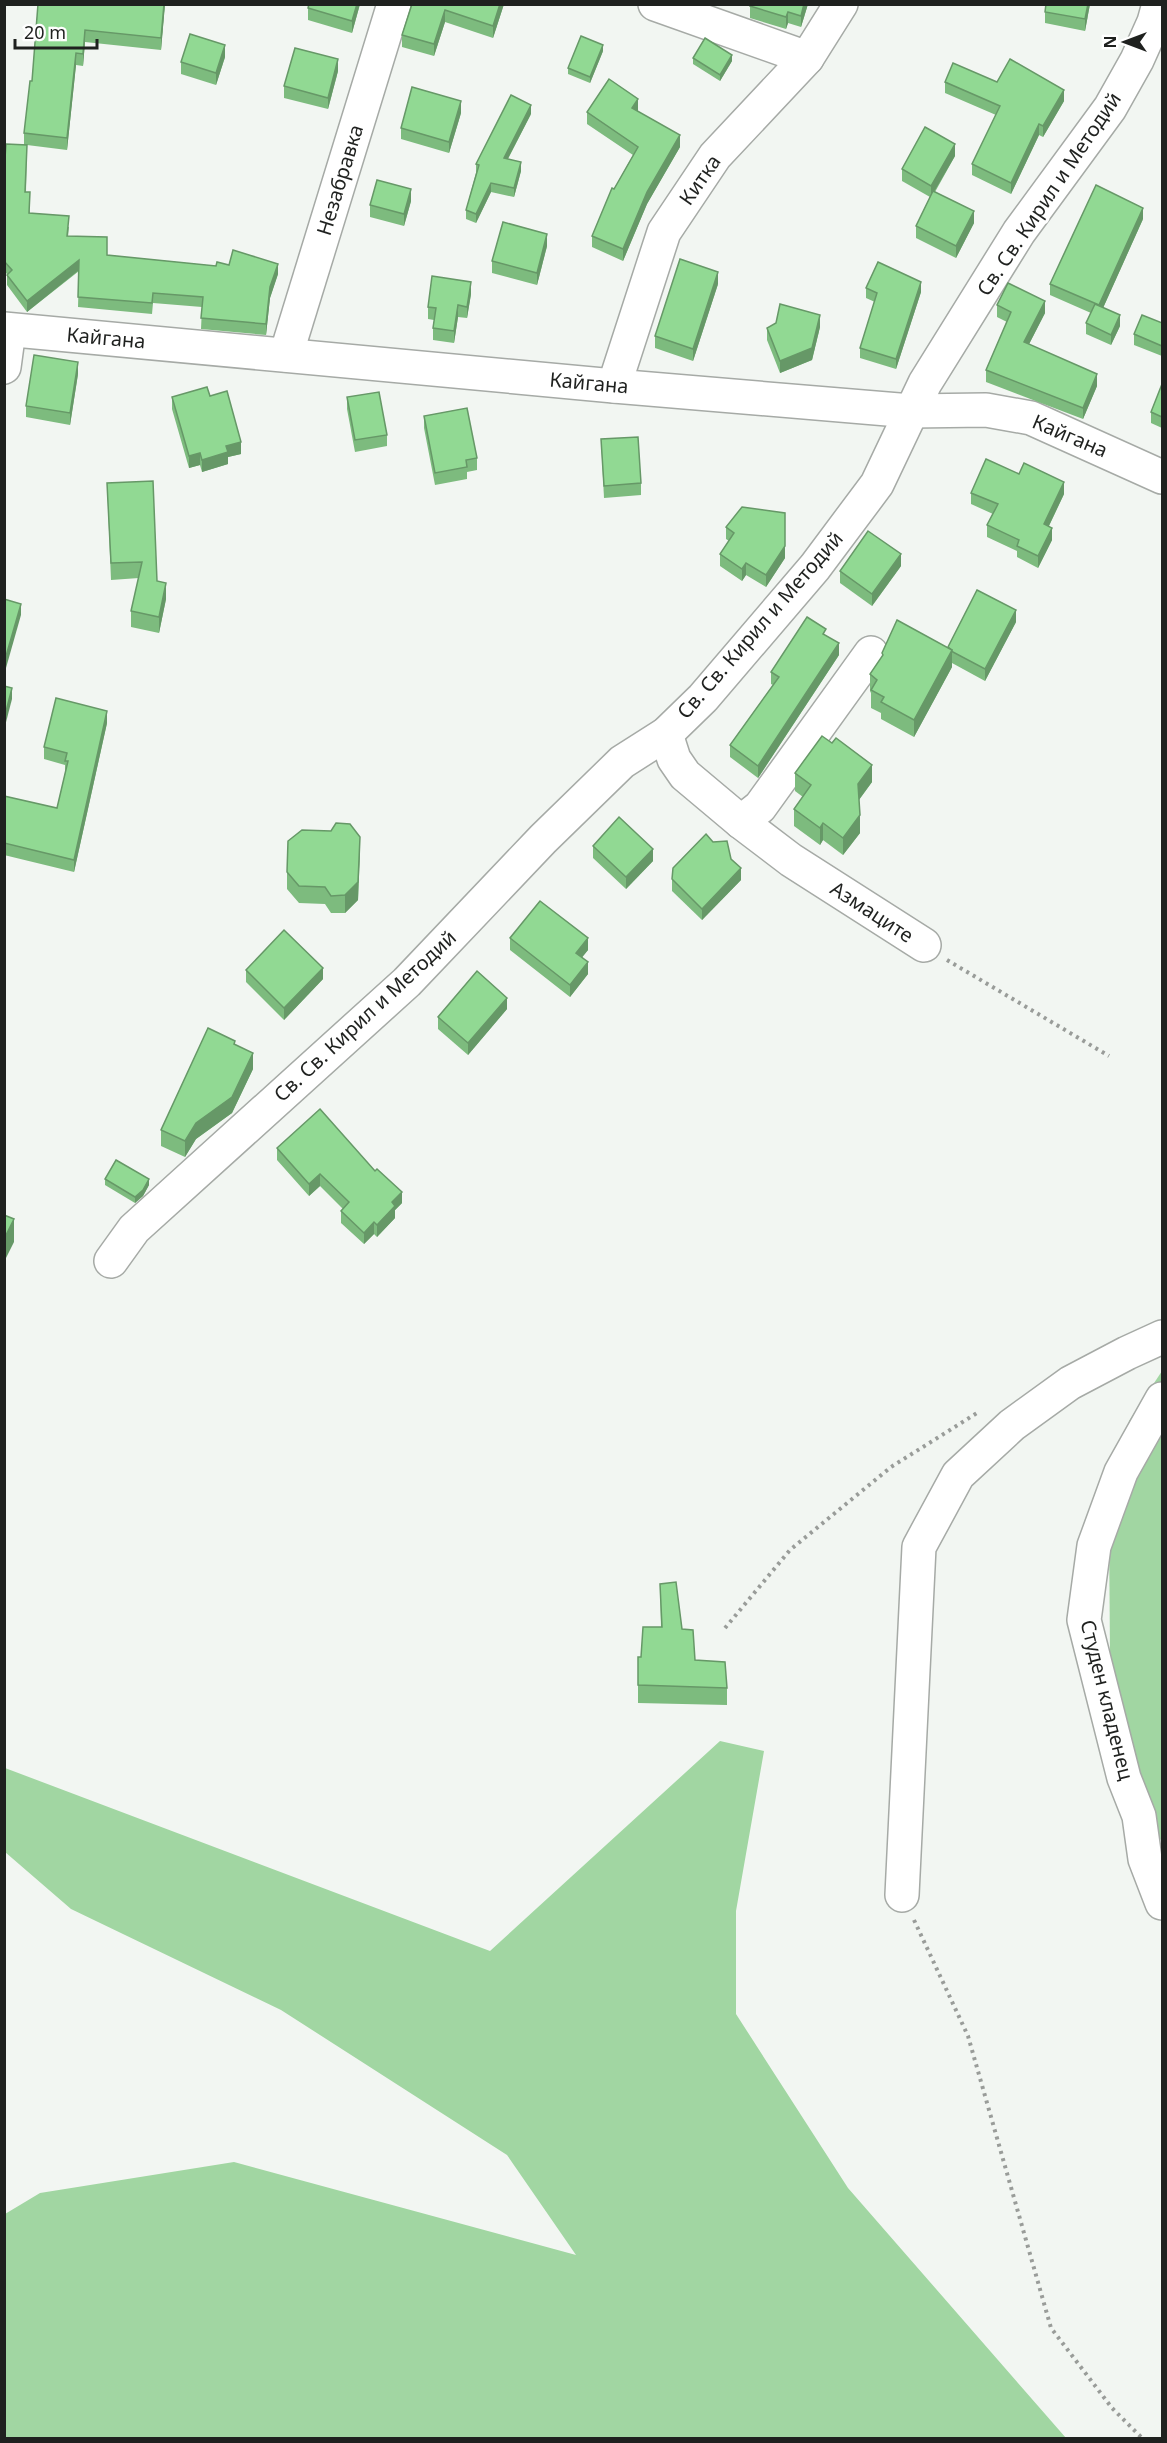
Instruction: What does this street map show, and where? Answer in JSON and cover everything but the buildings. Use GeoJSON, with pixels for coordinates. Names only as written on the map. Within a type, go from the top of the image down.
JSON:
{"type":"FeatureCollection","features":[{"type":"Feature","properties":{"kind":"street","name":"Незабравка"},"geometry":{"type":"LineString","coordinates":[[286,355],[394,4]]}},
{"type":"Feature","properties":{"kind":"street"},"geometry":{"type":"LineString","coordinates":[[655,4],[807,58]]}},
{"type":"Feature","properties":{"kind":"street","name":"Китка"},"geometry":{"type":"LineString","coordinates":[[614,386],[664,232],[715,156],[807,58],[841,4]]}},
{"type":"Feature","properties":{"kind":"street","name":"Св. Св. Кирил и Методий"},"geometry":{"type":"LineString","coordinates":[[111,1261],[134,1229],[407,982],[543,839],[622,762],[666,734],[703,698],[814,567],[877,484],[926,382],[1019,232],[1110,108],[1137,60],[1154,22],[1159,4]]}},
{"type":"Feature","properties":{"kind":"street","name":"Кайгана"},"geometry":{"type":"LineString","coordinates":[[7,329],[614,386],[911,411],[986,410],[1031,418],[1162,477]]}},
{"type":"Feature","properties":{"kind":"street"},"geometry":{"type":"LineString","coordinates":[[4,367],[7,329]]}},
{"type":"Feature","properties":{"kind":"street"},"geometry":{"type":"LineString","coordinates":[[741,822],[760,807],[871,653]]}},
{"type":"Feature","properties":{"kind":"street","name":"Азмаците"},"geometry":{"type":"LineString","coordinates":[[666,734],[674,759],[685,775],[741,822],[791,860],[924,945]]}},
{"type":"Feature","properties":{"kind":"street"},"geometry":{"type":"LineString","coordinates":[[902,1895],[919,1547],[958,1475],[1012,1425],[1070,1383],[1162,1337]]}},
{"type":"Feature","properties":{"kind":"street","name":"Студен кладенец"},"geometry":{"type":"LineString","coordinates":[[1162,1399],[1120,1472],[1094,1546],[1084,1620],[1124,1778],[1138,1816],[1146,1859],[1162,1903]]}},
{"type":"Feature","properties":{"kind":"path","name":"Азмаците"},"geometry":{"type":"LineString","coordinates":[[924,945],[1108,1056]]}},
{"type":"Feature","properties":{"kind":"path"},"geometry":{"type":"LineString","coordinates":[[725,1628],[790,1550],[891,1467],[986,1408]]}},
{"type":"Feature","properties":{"kind":"path"},"geometry":{"type":"LineString","coordinates":[[902,1895],[968,2037],[1051,2328],[1112,2408],[1142,2439]]}},
{"type":"Feature","properties":{"kind":"green space"},"geometry":{"type":"Polygon","coordinates":[[[1162,1371],[1162,1842],[1150,1824],[1110,1656],[1109,1526],[1129,1421],[1162,1371]]]}},
{"type":"Feature","properties":{"kind":"green space"},"geometry":{"type":"Polygon","coordinates":[[[720,1741],[764,1751],[736,1911],[736,2014],[848,2188],[1066,2438],[5,2438],[5,2214],[40,2193],[234,2162],[576,2255],[507,2155],[281,2010],[71,1909],[5,1852],[5,1768],[490,1951],[720,1741]]]}}]}
